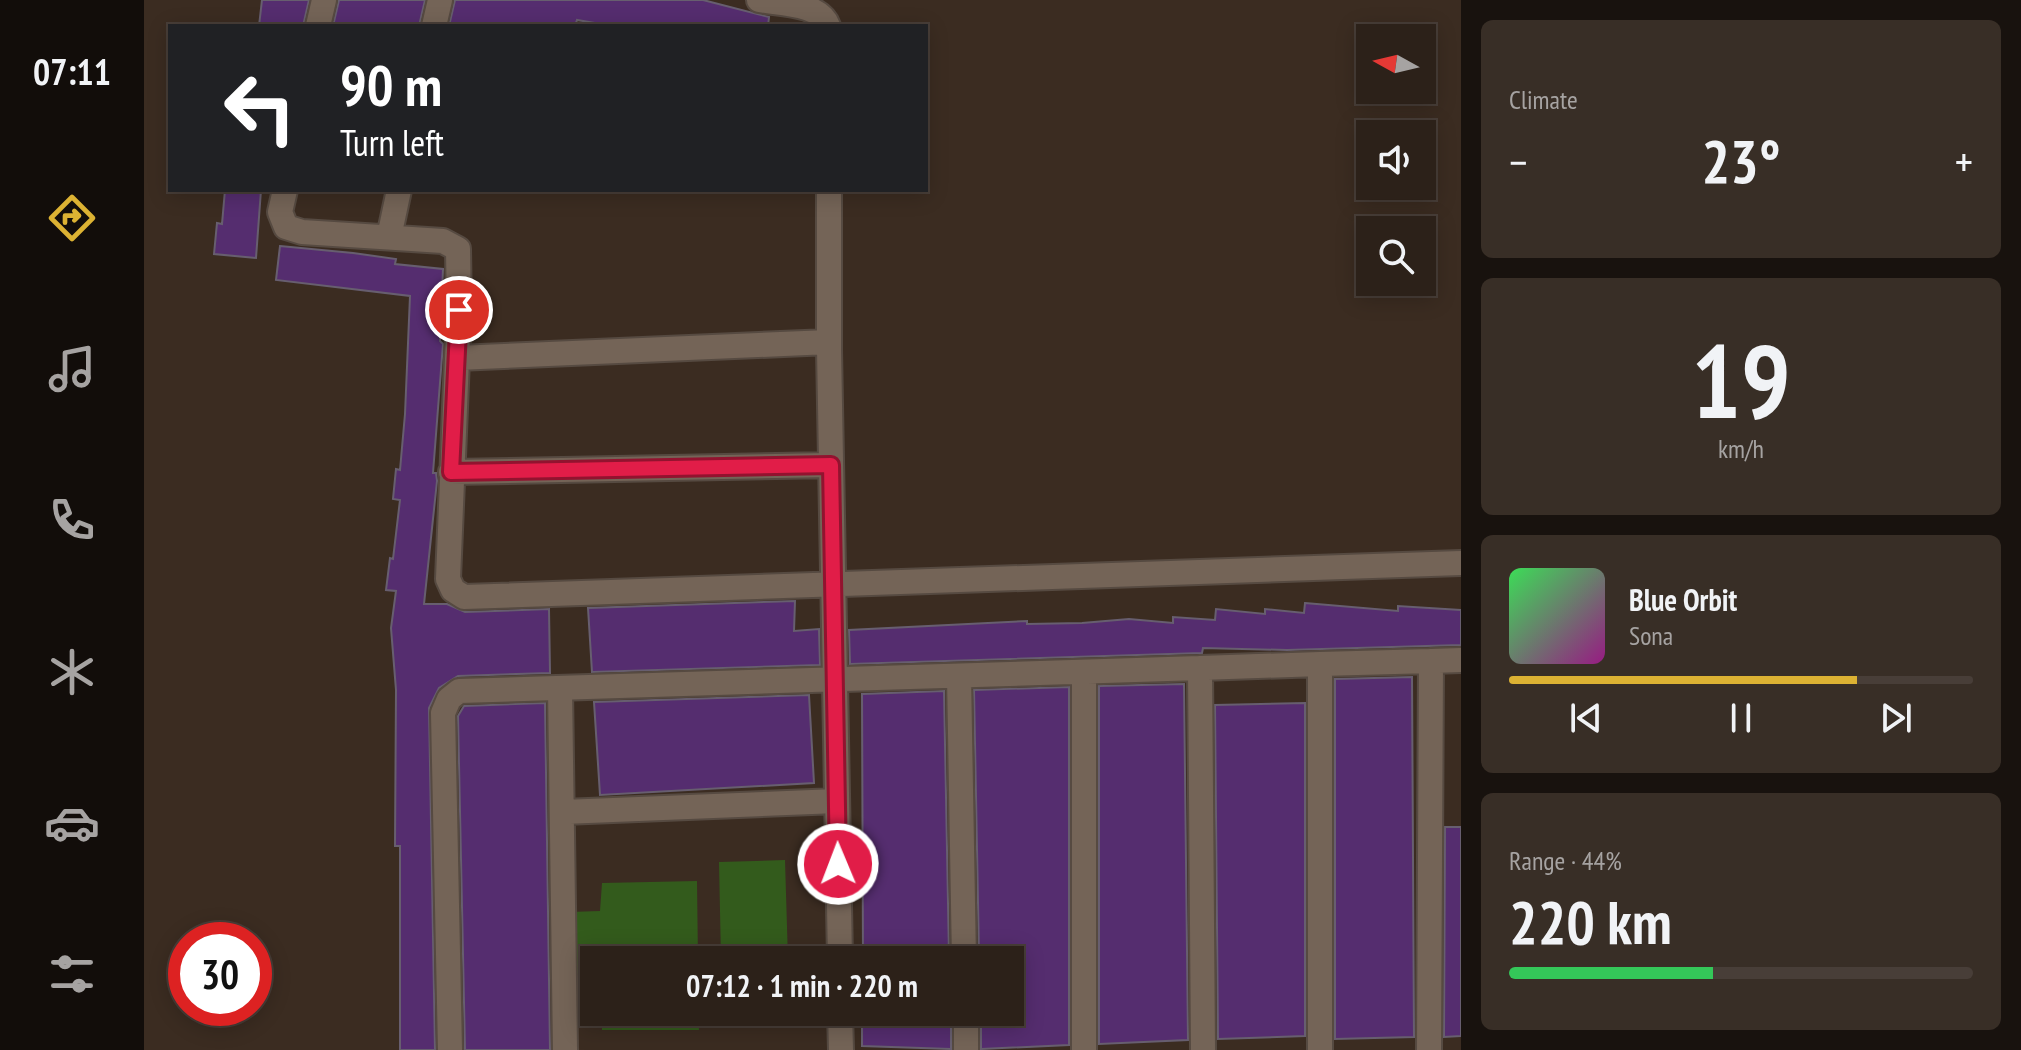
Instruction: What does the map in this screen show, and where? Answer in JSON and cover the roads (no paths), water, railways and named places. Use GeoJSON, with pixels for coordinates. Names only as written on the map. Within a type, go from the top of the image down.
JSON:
{"type":"FeatureCollection","features":[{"type":"Feature","properties":{"kind":"street"},"geometry":{"type":"LineString","coordinates":[[318,24],[324,0]]}},
{"type":"Feature","properties":{"kind":"street"},"geometry":{"type":"LineString","coordinates":[[434,24],[440,0]]}},
{"type":"Feature","properties":{"kind":"street"},"geometry":{"type":"LineString","coordinates":[[759,0],[815,10],[825,16],[827,24]]}},
{"type":"Feature","properties":{"kind":"street"},"geometry":{"type":"LineString","coordinates":[[285,192],[280,212],[286,227],[302,232],[443,241],[458,249],[460,266],[448,579],[453,590],[464,597],[1461,563]]}},
{"type":"Feature","properties":{"kind":"street"},"geometry":{"type":"LineString","coordinates":[[389,237],[399,192]]}},
{"type":"Feature","properties":{"kind":"street"},"geometry":{"type":"LineString","coordinates":[[829,192],[840,946]]}},
{"type":"Feature","properties":{"kind":"street"},"geometry":{"type":"LineString","coordinates":[[457,358],[829,342]]}},
{"type":"Feature","properties":{"kind":"street"},"geometry":{"type":"LineString","coordinates":[[451,472],[831,465]]}},
{"type":"Feature","properties":{"kind":"street"},"geometry":{"type":"LineString","coordinates":[[450,1050],[443,713],[449,699],[459,691],[1461,660]]}},
{"type":"Feature","properties":{"kind":"street"},"geometry":{"type":"LineString","coordinates":[[1429,1050],[1431,661]]}},
{"type":"Feature","properties":{"kind":"street"},"geometry":{"type":"LineString","coordinates":[[1320,664],[1320,1050]]}},
{"type":"Feature","properties":{"kind":"street"},"geometry":{"type":"LineString","coordinates":[[1200,668],[1203,1050]]}},
{"type":"Feature","properties":{"kind":"street"},"geometry":{"type":"LineString","coordinates":[[1084,672],[1084,1050]]}},
{"type":"Feature","properties":{"kind":"street"},"geometry":{"type":"LineString","coordinates":[[959,676],[964,946]]}},
{"type":"Feature","properties":{"kind":"street"},"geometry":{"type":"LineString","coordinates":[[560,688],[565,1050]]}},
{"type":"Feature","properties":{"kind":"street"},"geometry":{"type":"LineString","coordinates":[[563,812],[837,801]]}},
{"type":"Feature","properties":{"kind":"street"},"geometry":{"type":"LineString","coordinates":[[840,1026],[841,1050]]}},
{"type":"Feature","properties":{"kind":"street"},"geometry":{"type":"LineString","coordinates":[[966,1026],[966,1050]]}}]}
